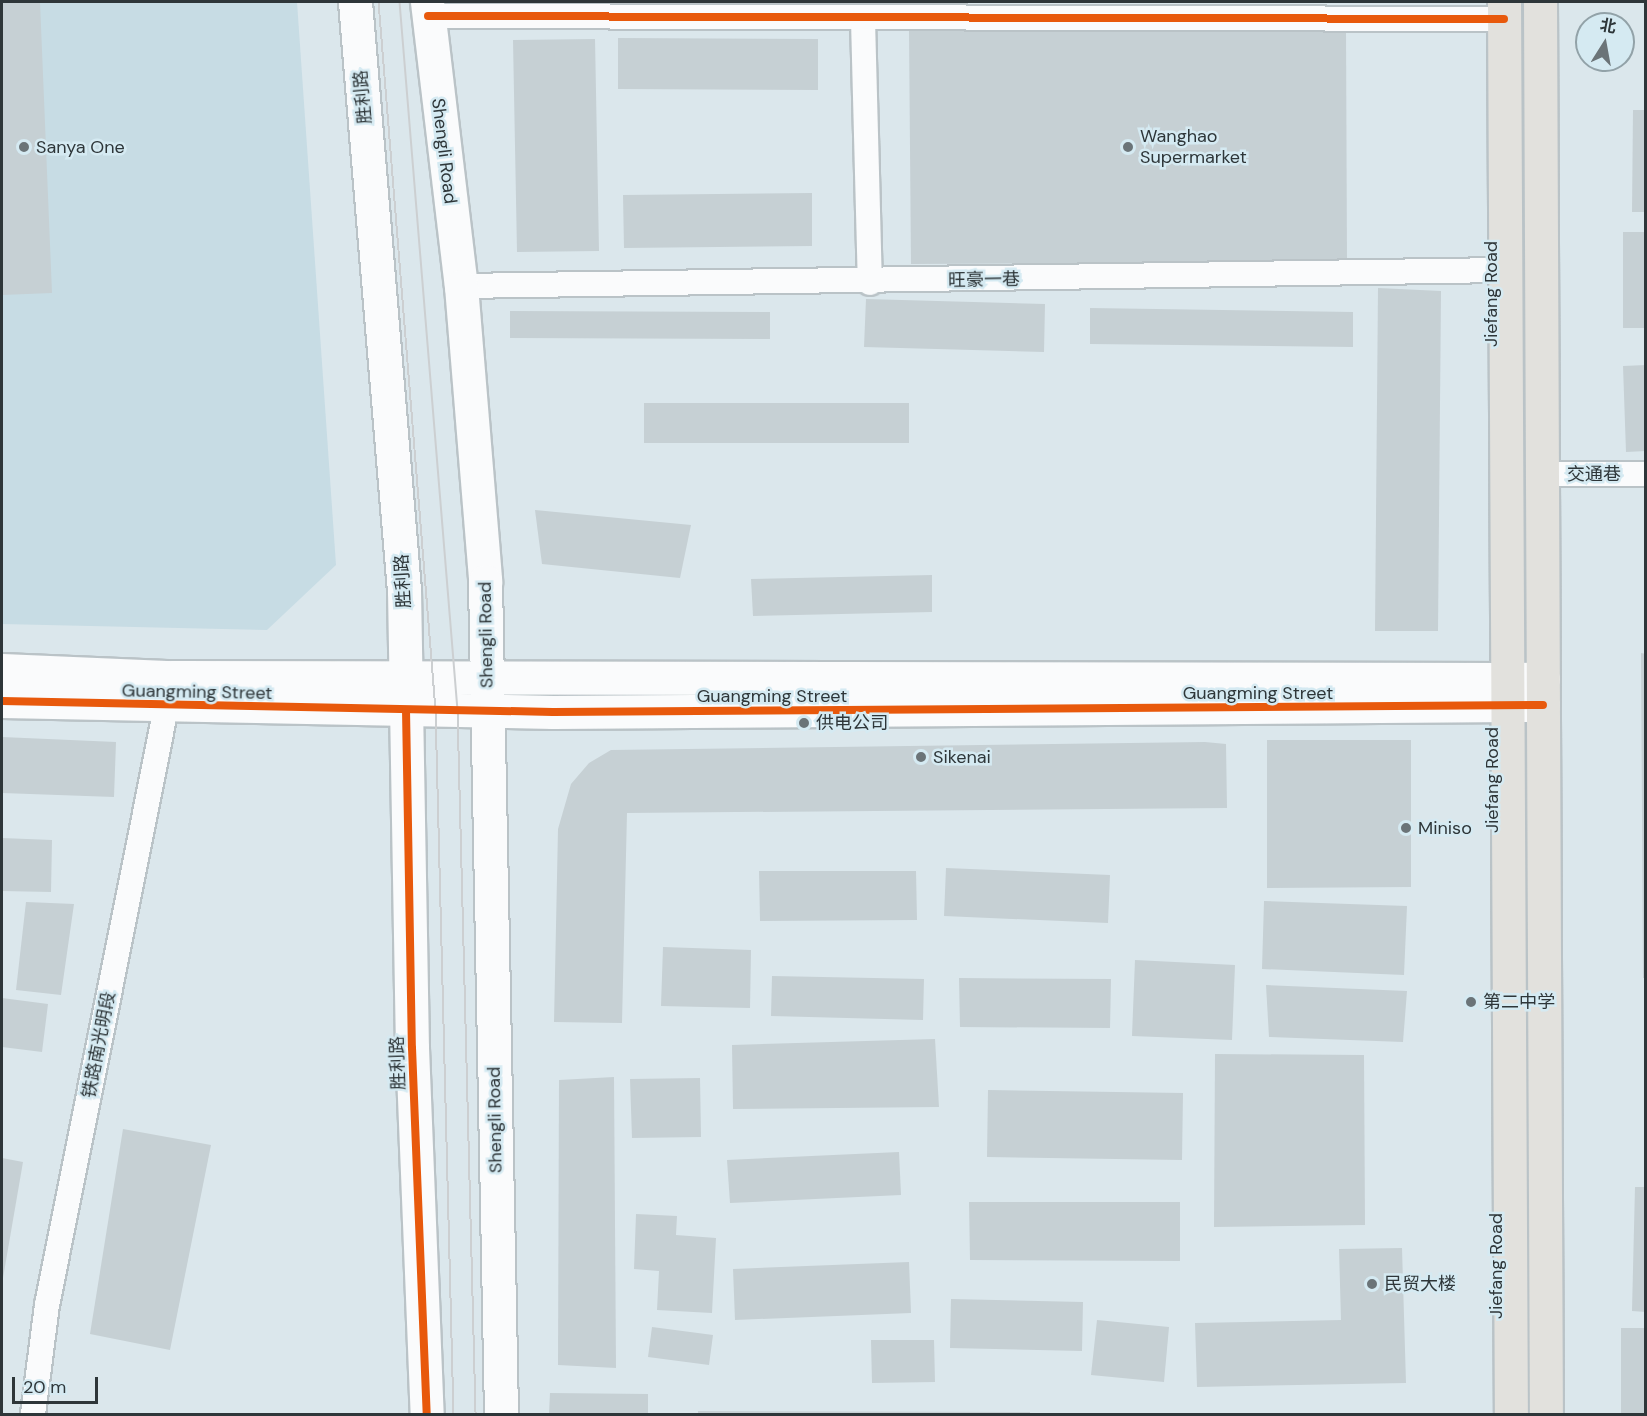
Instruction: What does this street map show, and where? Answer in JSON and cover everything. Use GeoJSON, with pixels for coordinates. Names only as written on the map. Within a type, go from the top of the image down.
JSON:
{"type":"FeatureCollection","features":[{"type":"Feature","properties":{"kind":"main road","name":"胜利路"},"geometry":{"type":"LineString","coordinates":[[355,2],[403,560],[412,1048],[428,1414]]}},
{"type":"Feature","properties":{"kind":"main road"},"geometry":{"type":"LineString","coordinates":[[1540,2],[1546,1414]]}},
{"type":"Feature","properties":{"kind":"main road","name":"Shengli Road"},"geometry":{"type":"LineString","coordinates":[[427,9],[461,286],[483,537],[488,677],[501,1414]]}},
{"type":"Feature","properties":{"kind":"main road","name":"Jiefang Road"},"geometry":{"type":"LineString","coordinates":[[1504,10],[1511,1414]]}},
{"type":"Feature","properties":{"kind":"main road","name":"Guangming Street"},"geometry":{"type":"LineString","coordinates":[[2,670],[169,692],[406,710],[488,711],[1544,692]]}},
{"type":"Feature","properties":{"kind":"main road","name":"Guangming Street"},"geometry":{"type":"LineString","coordinates":[[2,701],[406,676],[1507,693]]}},
{"type":"Feature","properties":{"kind":"street"},"geometry":{"type":"LineString","coordinates":[[427,9],[863,20],[1504,10]]}},
{"type":"Feature","properties":{"kind":"street"},"geometry":{"type":"LineString","coordinates":[[863,20],[870,283]]}},
{"type":"Feature","properties":{"kind":"street","name":"旺豪一巷"},"geometry":{"type":"LineString","coordinates":[[461,286],[870,283],[1506,270]]}},
{"type":"Feature","properties":{"kind":"street","name":"交通巷"},"geometry":{"type":"LineString","coordinates":[[1542,474],[1646,474]]}},
{"type":"Feature","properties":{"kind":"street","name":"铁路南光明段"},"geometry":{"type":"LineString","coordinates":[[33,1414],[47,1305],[169,692]]}},
{"type":"Feature","properties":{"kind":"shaded area"},"geometry":{"type":"Polygon","coordinates":[[[2,2],[297,2],[336,565],[267,630],[2,624],[2,2]]]}},
{"type":"Feature","properties":{"kind":"building","name":"Sanya One"},"geometry":{"type":"Polygon","coordinates":[[[2,2],[40,2],[52,293],[2,295],[2,2]]]}},
{"type":"Feature","properties":{"kind":"building","name":"Wanghao Supermarket"},"geometry":{"type":"Polygon","coordinates":[[[1346,29],[1347,262],[911,264],[909,31],[1346,29]]]}},
{"type":"Feature","properties":{"kind":"building"},"geometry":{"type":"Polygon","coordinates":[[[618,38],[818,39],[818,90],[618,89],[618,38]]]}},
{"type":"Feature","properties":{"kind":"building"},"geometry":{"type":"Polygon","coordinates":[[[595,39],[599,251],[517,252],[513,40],[595,39]]]}},
{"type":"Feature","properties":{"kind":"building"},"geometry":{"type":"Polygon","coordinates":[[[1633,110],[1646,110],[1646,212],[1632,212],[1633,110]]]}},
{"type":"Feature","properties":{"kind":"building"},"geometry":{"type":"Polygon","coordinates":[[[812,193],[812,246],[624,248],[623,195],[812,193]]]}},
{"type":"Feature","properties":{"kind":"building"},"geometry":{"type":"Polygon","coordinates":[[[1623,232],[1646,232],[1646,328],[1623,328],[1623,232]]]}},
{"type":"Feature","properties":{"kind":"building"},"geometry":{"type":"Polygon","coordinates":[[[1378,288],[1441,291],[1438,631],[1375,631],[1378,288]]]}},
{"type":"Feature","properties":{"kind":"building"},"geometry":{"type":"Polygon","coordinates":[[[866,299],[1045,304],[1044,352],[864,347],[866,299]]]}},
{"type":"Feature","properties":{"kind":"building"},"geometry":{"type":"Polygon","coordinates":[[[1090,308],[1353,312],[1353,347],[1090,344],[1090,308]]]}},
{"type":"Feature","properties":{"kind":"building"},"geometry":{"type":"Polygon","coordinates":[[[510,311],[770,312],[770,339],[510,338],[510,311]]]}},
{"type":"Feature","properties":{"kind":"building"},"geometry":{"type":"Polygon","coordinates":[[[1646,365],[1646,451],[1626,452],[1623,366],[1646,365]]]}},
{"type":"Feature","properties":{"kind":"building"},"geometry":{"type":"Polygon","coordinates":[[[644,403],[909,403],[909,443],[644,443],[644,403]]]}},
{"type":"Feature","properties":{"kind":"building"},"geometry":{"type":"Polygon","coordinates":[[[535,510],[691,525],[680,578],[542,564],[535,510]]]}},
{"type":"Feature","properties":{"kind":"building"},"geometry":{"type":"Polygon","coordinates":[[[932,575],[932,612],[753,616],[751,579],[932,575]]]}},
{"type":"Feature","properties":{"kind":"building"},"geometry":{"type":"Polygon","coordinates":[[[1641,653],[1646,654],[1646,978],[1643,978],[1641,653]]]}},
{"type":"Feature","properties":{"kind":"building"},"geometry":{"type":"Polygon","coordinates":[[[2,737],[116,742],[114,797],[2,793],[2,737]]]}},
{"type":"Feature","properties":{"kind":"building"},"geometry":{"type":"Polygon","coordinates":[[[1267,740],[1411,740],[1411,887],[1267,888],[1267,740]]]}},
{"type":"Feature","properties":{"kind":"building"},"geometry":{"type":"Polygon","coordinates":[[[1205,742],[1226,744],[1227,808],[627,813],[622,1023],[554,1022],[558,829],[571,784],[589,763],[611,750],[1205,742]]]}},
{"type":"Feature","properties":{"kind":"building"},"geometry":{"type":"Polygon","coordinates":[[[2,838],[52,840],[51,892],[2,891],[2,838]]]}},
{"type":"Feature","properties":{"kind":"building"},"geometry":{"type":"Polygon","coordinates":[[[946,868],[1110,875],[1108,923],[944,916],[946,868]]]}},
{"type":"Feature","properties":{"kind":"building"},"geometry":{"type":"Polygon","coordinates":[[[759,871],[916,871],[917,920],[760,921],[759,871]]]}},
{"type":"Feature","properties":{"kind":"building"},"geometry":{"type":"Polygon","coordinates":[[[1264,901],[1407,906],[1404,975],[1262,969],[1264,901]]]}},
{"type":"Feature","properties":{"kind":"building"},"geometry":{"type":"Polygon","coordinates":[[[26,902],[74,904],[61,995],[16,990],[26,902]]]}},
{"type":"Feature","properties":{"kind":"building"},"geometry":{"type":"Polygon","coordinates":[[[663,947],[751,950],[750,1008],[661,1006],[663,947]]]}},
{"type":"Feature","properties":{"kind":"building"},"geometry":{"type":"Polygon","coordinates":[[[1135,960],[1235,965],[1232,1040],[1132,1036],[1135,960]]]}},
{"type":"Feature","properties":{"kind":"building"},"geometry":{"type":"Polygon","coordinates":[[[772,976],[924,979],[923,1020],[771,1016],[772,976]]]}},
{"type":"Feature","properties":{"kind":"building"},"geometry":{"type":"Polygon","coordinates":[[[959,978],[1111,979],[1110,1028],[960,1027],[959,978]]]}},
{"type":"Feature","properties":{"kind":"building"},"geometry":{"type":"Polygon","coordinates":[[[1266,985],[1407,991],[1403,1042],[1269,1037],[1266,985]]]}},
{"type":"Feature","properties":{"kind":"building"},"geometry":{"type":"Polygon","coordinates":[[[2,998],[48,1004],[42,1052],[2,1047],[2,998]]]}},
{"type":"Feature","properties":{"kind":"building"},"geometry":{"type":"Polygon","coordinates":[[[935,1039],[939,1107],[733,1109],[732,1045],[935,1039]]]}},
{"type":"Feature","properties":{"kind":"building"},"geometry":{"type":"Polygon","coordinates":[[[1215,1054],[1364,1055],[1365,1225],[1214,1227],[1215,1054]]]}},
{"type":"Feature","properties":{"kind":"building"},"geometry":{"type":"Polygon","coordinates":[[[614,1077],[616,1368],[558,1365],[559,1080],[614,1077]]]}},
{"type":"Feature","properties":{"kind":"building"},"geometry":{"type":"Polygon","coordinates":[[[700,1078],[701,1137],[632,1138],[630,1079],[700,1078]]]}},
{"type":"Feature","properties":{"kind":"building"},"geometry":{"type":"Polygon","coordinates":[[[988,1090],[1183,1093],[1182,1160],[987,1157],[988,1090]]]}},
{"type":"Feature","properties":{"kind":"building"},"geometry":{"type":"Polygon","coordinates":[[[123,1129],[211,1145],[170,1350],[90,1334],[123,1129]]]}},
{"type":"Feature","properties":{"kind":"building"},"geometry":{"type":"Polygon","coordinates":[[[899,1152],[901,1195],[730,1203],[727,1160],[899,1152]]]}},
{"type":"Feature","properties":{"kind":"building"},"geometry":{"type":"Polygon","coordinates":[[[2,1158],[23,1162],[3,1278],[2,1278],[2,1158]]]}},
{"type":"Feature","properties":{"kind":"building"},"geometry":{"type":"Polygon","coordinates":[[[1635,1187],[1646,1187],[1646,1312],[1632,1311],[1635,1187]]]}},
{"type":"Feature","properties":{"kind":"building"},"geometry":{"type":"Polygon","coordinates":[[[969,1202],[1180,1202],[1180,1261],[970,1260],[969,1202]]]}},
{"type":"Feature","properties":{"kind":"building"},"geometry":{"type":"Polygon","coordinates":[[[636,1214],[677,1216],[676,1235],[716,1238],[712,1313],[657,1310],[659,1271],[634,1269],[636,1214]]]}},
{"type":"Feature","properties":{"kind":"building","name":"民贸大楼"},"geometry":{"type":"Polygon","coordinates":[[[1402,1248],[1406,1383],[1197,1387],[1195,1323],[1341,1320],[1339,1249],[1402,1248]]]}},
{"type":"Feature","properties":{"kind":"building"},"geometry":{"type":"Polygon","coordinates":[[[909,1262],[911,1313],[735,1320],[733,1269],[909,1262]]]}},
{"type":"Feature","properties":{"kind":"building"},"geometry":{"type":"Polygon","coordinates":[[[951,1299],[1083,1302],[1082,1351],[950,1348],[951,1299]]]}},
{"type":"Feature","properties":{"kind":"building"},"geometry":{"type":"Polygon","coordinates":[[[1097,1320],[1169,1327],[1164,1382],[1091,1375],[1097,1320]]]}},
{"type":"Feature","properties":{"kind":"building"},"geometry":{"type":"Polygon","coordinates":[[[652,1327],[713,1335],[709,1365],[648,1357],[652,1327]]]}},
{"type":"Feature","properties":{"kind":"building"},"geometry":{"type":"Polygon","coordinates":[[[1621,1328],[1646,1328],[1646,1414],[1621,1414],[1621,1328]]]}},
{"type":"Feature","properties":{"kind":"building"},"geometry":{"type":"Polygon","coordinates":[[[871,1340],[934,1340],[935,1382],[872,1383],[871,1340]]]}},
{"type":"Feature","properties":{"kind":"building"},"geometry":{"type":"Polygon","coordinates":[[[550,1393],[648,1394],[648,1414],[549,1414],[550,1393]]]}},
{"type":"Feature","properties":{"kind":"building"},"geometry":{"type":"Polygon","coordinates":[[[698,1411],[1030,1412],[1030,1414],[698,1414],[698,1411]]]}},
{"type":"Feature","properties":{"kind":"tram line"},"geometry":{"type":"LineString","coordinates":[[379,2],[436,710],[454,1414]]}},
{"type":"Feature","properties":{"kind":"tram line"},"geometry":{"type":"LineString","coordinates":[[400,2],[458,711],[476,1414]]}},
{"type":"Feature","properties":{"kind":"cycle path"},"geometry":{"type":"LineString","coordinates":[[428,16],[1504,19]]}},
{"type":"Feature","properties":{"kind":"cycle path"},"geometry":{"type":"LineString","coordinates":[[2,701],[553,712],[1543,705]]}},
{"type":"Feature","properties":{"kind":"cycle path"},"geometry":{"type":"LineString","coordinates":[[406,710],[412,1048],[427,1414]]}},
{"type":"Feature","properties":{"kind":"place","name":"Sanya One"},"geometry":{"type":"Point","coordinates":[24,147]}},
{"type":"Feature","properties":{"kind":"place","name":"Wanghao Supermarket"},"geometry":{"type":"Point","coordinates":[1128,147]}},
{"type":"Feature","properties":{"kind":"place","name":"供电公司"},"geometry":{"type":"Point","coordinates":[804,723]}},
{"type":"Feature","properties":{"kind":"place","name":"Sikenai"},"geometry":{"type":"Point","coordinates":[921,757]}},
{"type":"Feature","properties":{"kind":"place","name":"Miniso"},"geometry":{"type":"Point","coordinates":[1406,828]}},
{"type":"Feature","properties":{"kind":"place","name":"第二中学"},"geometry":{"type":"Point","coordinates":[1471,1002]}},
{"type":"Feature","properties":{"kind":"place","name":"民贸大楼"},"geometry":{"type":"Point","coordinates":[1372,1284]}}]}
